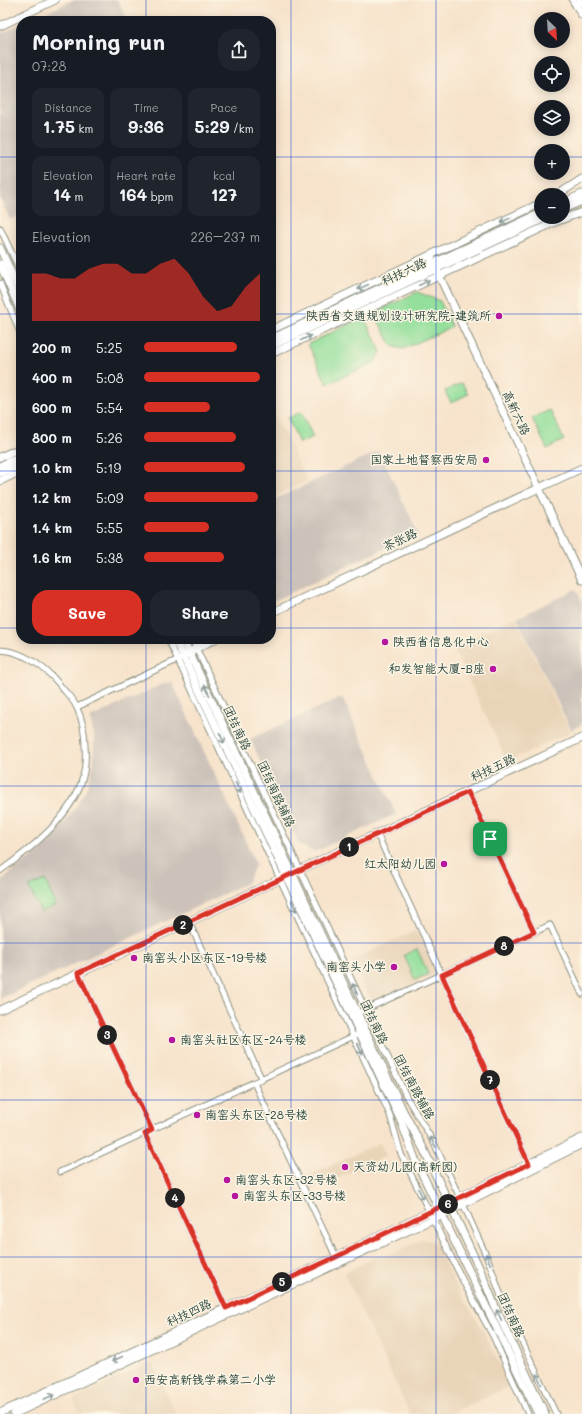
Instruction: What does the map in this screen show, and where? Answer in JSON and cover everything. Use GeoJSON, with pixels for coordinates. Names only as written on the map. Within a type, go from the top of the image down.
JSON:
{"type":"FeatureCollection","features":[{"type":"Feature","properties":{"kind":"main road"},"geometry":{"type":"LineString","coordinates":[[21,16],[55,0]]}},
{"type":"Feature","properties":{"kind":"main road"},"geometry":{"type":"LineString","coordinates":[[573,0],[582,15]]}},
{"type":"Feature","properties":{"kind":"main road"},"geometry":{"type":"LineString","coordinates":[[0,26],[16,18]]}},
{"type":"Feature","properties":{"kind":"main road"},"geometry":{"type":"LineString","coordinates":[[568,188],[582,179]]}},
{"type":"Feature","properties":{"kind":"main road"},"geometry":{"type":"LineString","coordinates":[[570,200],[582,194]]}},
{"type":"Feature","properties":{"kind":"main road"},"geometry":{"type":"LineString","coordinates":[[570,206],[582,200]]}},
{"type":"Feature","properties":{"kind":"main road"},"geometry":{"type":"LineString","coordinates":[[276,328],[534,206]]}},
{"type":"Feature","properties":{"kind":"main road"},"geometry":{"type":"LineString","coordinates":[[276,351],[436,269],[582,212]]}},
{"type":"Feature","properties":{"kind":"main road","name":"科技六路"},"geometry":{"type":"LineString","coordinates":[[276,337],[436,269],[534,217]]}},
{"type":"Feature","properties":{"kind":"main road","name":"科技六路"},"geometry":{"type":"LineString","coordinates":[[276,344],[534,223]]}},
{"type":"Feature","properties":{"kind":"main road"},"geometry":{"type":"LineString","coordinates":[[0,249],[16,283]]}},
{"type":"Feature","properties":{"kind":"main road","name":"高新六路"},"geometry":{"type":"LineString","coordinates":[[430,256],[582,580]]}},
{"type":"Feature","properties":{"kind":"main road"},"geometry":{"type":"LineString","coordinates":[[0,264],[16,301]]}},
{"type":"Feature","properties":{"kind":"main road"},"geometry":{"type":"LineString","coordinates":[[0,458],[16,450]]}},
{"type":"Feature","properties":{"kind":"main road"},"geometry":{"type":"LineString","coordinates":[[0,466],[16,458]]}},
{"type":"Feature","properties":{"kind":"main road"},"geometry":{"type":"LineString","coordinates":[[0,473],[16,466]]}},
{"type":"Feature","properties":{"kind":"main road","name":"茶张路"},"geometry":{"type":"LineString","coordinates":[[276,611],[582,468]]}},
{"type":"Feature","properties":{"kind":"main road"},"geometry":{"type":"LineString","coordinates":[[0,481],[16,473]]}},
{"type":"Feature","properties":{"kind":"main road","name":"团结南路"},"geometry":{"type":"LineString","coordinates":[[177,644],[287,876],[357,1035],[402,1121],[415,1159],[538,1414]]}},
{"type":"Feature","properties":{"kind":"main road","name":"团结南路"},"geometry":{"type":"LineString","coordinates":[[183,644],[183,656]]}},
{"type":"Feature","properties":{"kind":"main road"},"geometry":{"type":"LineString","coordinates":[[183,656],[204,644]]}},
{"type":"Feature","properties":{"kind":"main road","name":"科技五路"},"geometry":{"type":"LineString","coordinates":[[0,1010],[582,738]]}},
{"type":"Feature","properties":{"kind":"main road","name":"团结南路"},"geometry":{"type":"LineString","coordinates":[[287,876],[361,1012],[403,1111],[451,1206],[496,1309],[545,1414]]}},
{"type":"Feature","properties":{"kind":"main road","name":"科技四路"},"geometry":{"type":"LineString","coordinates":[[462,1201],[529,1164],[582,1138]]}},
{"type":"Feature","properties":{"kind":"main road","name":"科技四路"},"geometry":{"type":"LineString","coordinates":[[14,1414],[582,1144]]}},
{"type":"Feature","properties":{"kind":"main road","name":"科技四路"},"geometry":{"type":"LineString","coordinates":[[0,1413],[336,1257],[432,1216]]}},
{"type":"Feature","properties":{"kind":"street"},"geometry":{"type":"LineString","coordinates":[[0,228],[16,262]]}},
{"type":"Feature","properties":{"kind":"street"},"geometry":{"type":"LineString","coordinates":[[0,283],[16,323]]}},
{"type":"Feature","properties":{"kind":"street"},"geometry":{"type":"LineString","coordinates":[[77,707],[183,656],[172,644]]}},
{"type":"Feature","properties":{"kind":"street","name":"团结南路辅路"},"geometry":{"type":"LineString","coordinates":[[194,644],[301,869],[361,1012],[407,1098],[434,1143],[489,1262],[502,1299],[556,1414]]}},
{"type":"Feature","properties":{"kind":"street"},"geometry":{"type":"LineString","coordinates":[[0,650],[21,655],[35,662],[55,679],[77,707],[84,728],[86,757],[82,782],[70,804],[49,830],[20,857],[0,871]]}},
{"type":"Feature","properties":{"kind":"street"},"geometry":{"type":"LineString","coordinates":[[468,792],[534,932]]}},
{"type":"Feature","properties":{"kind":"street"},"geometry":{"type":"LineString","coordinates":[[377,834],[529,1164]]}},
{"type":"Feature","properties":{"kind":"street"},"geometry":{"type":"LineString","coordinates":[[189,922],[262,1080]]}},
{"type":"Feature","properties":{"kind":"street"},"geometry":{"type":"LineString","coordinates":[[361,1012],[550,925],[582,994]]}},
{"type":"Feature","properties":{"kind":"street"},"geometry":{"type":"LineString","coordinates":[[78,973],[152,1130]]}},
{"type":"Feature","properties":{"kind":"street"},"geometry":{"type":"LineString","coordinates":[[60,1172],[357,1035],[390,1115],[401,1154],[464,1285],[493,1336],[528,1414]]}},
{"type":"Feature","properties":{"kind":"street"},"geometry":{"type":"LineString","coordinates":[[254,1083],[336,1257]]}},
{"type":"Feature","properties":{"kind":"street"},"geometry":{"type":"LineString","coordinates":[[145,1134],[226,1308]]}},
{"type":"Feature","properties":{"kind":"shaded area"},"geometry":{"type":"Polygon","coordinates":[[[73,0],[118,0],[126,16],[39,16],[73,0]]]}},
{"type":"Feature","properties":{"kind":"shaded area"},"geometry":{"type":"Polygon","coordinates":[[[16,26],[16,217],[10,220],[0,198],[0,34],[16,26]]]}},
{"type":"Feature","properties":{"kind":"shaded area"},"geometry":{"type":"Polygon","coordinates":[[[276,417],[307,481],[276,496],[276,417]]]}},
{"type":"Feature","properties":{"kind":"shaded area"},"geometry":{"type":"Polygon","coordinates":[[[379,451],[418,533],[276,600],[276,499],[379,451]]]}},
{"type":"Feature","properties":{"kind":"shaded area"},"geometry":{"type":"Polygon","coordinates":[[[576,589],[582,602],[582,724],[571,730],[517,618],[576,589]]]}},
{"type":"Feature","properties":{"kind":"shaded area"},"geometry":{"type":"Polygon","coordinates":[[[515,617],[570,732],[508,762],[453,647],[515,617]]]}},
{"type":"Feature","properties":{"kind":"shaded area"},"geometry":{"type":"Polygon","coordinates":[[[172,682],[256,864],[247,883],[0,999],[0,881],[39,852],[58,831],[76,807],[87,788],[94,762],[94,737],[90,718],[165,683],[172,682]]]}},
{"type":"Feature","properties":{"kind":"shaded area"},"geometry":{"type":"Polygon","coordinates":[[[342,697],[396,814],[314,852],[300,845],[250,739],[342,697]]]}},
{"type":"Feature","properties":{"kind":"shaded area","name":"红太阳幼儿园"},"geometry":{"type":"Polygon","coordinates":[[[446,859],[449,866],[441,870],[438,862],[446,859]]]}},
{"type":"Feature","properties":{"kind":"shaded area","name":"南窑头小学"},"geometry":{"type":"Polygon","coordinates":[[[416,930],[436,973],[372,1003],[352,960],[416,930]]]}},
{"type":"Feature","properties":{"kind":"shaded area","name":"天资幼儿园(高新园)"},"geometry":{"type":"Polygon","coordinates":[[[380,1143],[386,1156],[310,1191],[304,1178],[380,1143]]]}},
{"type":"Feature","properties":{"kind":"shaded area"},"geometry":{"type":"Polygon","coordinates":[[[424,1239],[434,1242],[460,1293],[481,1326],[510,1386],[449,1414],[410,1414],[344,1273],[376,1257],[393,1253],[424,1239]]]}},
{"type":"Feature","properties":{"kind":"shaded area","name":"西安高新钱学森第二小学"},"geometry":{"type":"Polygon","coordinates":[[[152,1362],[176,1414],[80,1414],[73,1399],[152,1362]]]}},
{"type":"Feature","properties":{"kind":"green space"},"geometry":{"type":"Polygon","coordinates":[[[417,292],[440,301],[452,327],[403,349],[392,346],[374,313],[417,292]]]}},
{"type":"Feature","properties":{"kind":"green space"},"geometry":{"type":"Polygon","coordinates":[[[364,317],[381,352],[375,362],[327,384],[308,344],[364,317]]]}},
{"type":"Feature","properties":{"kind":"green space"},"geometry":{"type":"Polygon","coordinates":[[[462,383],[468,394],[451,403],[445,391],[462,383]]]}},
{"type":"Feature","properties":{"kind":"green space"},"geometry":{"type":"Polygon","coordinates":[[[550,410],[564,440],[547,449],[532,418],[550,410]]]}},
{"type":"Feature","properties":{"kind":"green space"},"geometry":{"type":"Polygon","coordinates":[[[301,412],[313,437],[299,443],[288,418],[301,412]]]}},
{"type":"Feature","properties":{"kind":"green space"},"geometry":{"type":"Polygon","coordinates":[[[45,880],[56,905],[41,912],[29,887],[45,880]]]}},
{"type":"Feature","properties":{"kind":"green space"},"geometry":{"type":"Polygon","coordinates":[[[417,949],[428,974],[415,980],[404,955],[417,949]]]}},
{"type":"Feature","properties":{"kind":"place","name":"陕西省交通规划设计研究院-建筑所"},"geometry":{"type":"Point","coordinates":[499,316]}},
{"type":"Feature","properties":{"kind":"place","name":"国家土地督察西安局"},"geometry":{"type":"Point","coordinates":[486,460]}},
{"type":"Feature","properties":{"kind":"place","name":"陕西省信息化中心"},"geometry":{"type":"Point","coordinates":[385,642]}},
{"type":"Feature","properties":{"kind":"place","name":"和发智能大厦-B座"},"geometry":{"type":"Point","coordinates":[493,669]}},
{"type":"Feature","properties":{"kind":"place","name":"红太阳幼儿园"},"geometry":{"type":"Point","coordinates":[444,864]}},
{"type":"Feature","properties":{"kind":"place","name":"南窑头小区东区-19号楼"},"geometry":{"type":"Point","coordinates":[134,958]}},
{"type":"Feature","properties":{"kind":"place","name":"南窑头小学"},"geometry":{"type":"Point","coordinates":[394,967]}},
{"type":"Feature","properties":{"kind":"place","name":"南窑头社区东区-24号楼"},"geometry":{"type":"Point","coordinates":[172,1040]}},
{"type":"Feature","properties":{"kind":"place","name":"南窑头东区-28号楼"},"geometry":{"type":"Point","coordinates":[197,1115]}},
{"type":"Feature","properties":{"kind":"place","name":"天资幼儿园(高新园)"},"geometry":{"type":"Point","coordinates":[345,1167]}},
{"type":"Feature","properties":{"kind":"place","name":"南窑头东区-32号楼"},"geometry":{"type":"Point","coordinates":[227,1180]}},
{"type":"Feature","properties":{"kind":"place","name":"南窑头东区-33号楼"},"geometry":{"type":"Point","coordinates":[235,1196]}},
{"type":"Feature","properties":{"kind":"place","name":"西安高新钱学森第二小学"},"geometry":{"type":"Point","coordinates":[136,1380]}},
{"type":"Feature","properties":{"kind":"route"},"geometry":{"type":"LineString","coordinates":[[468,792],[490,839],[534,932],[442,975],[529,1164],[430,1213],[226,1308],[145,1134],[152,1130],[78,973],[468,792]]}}]}
